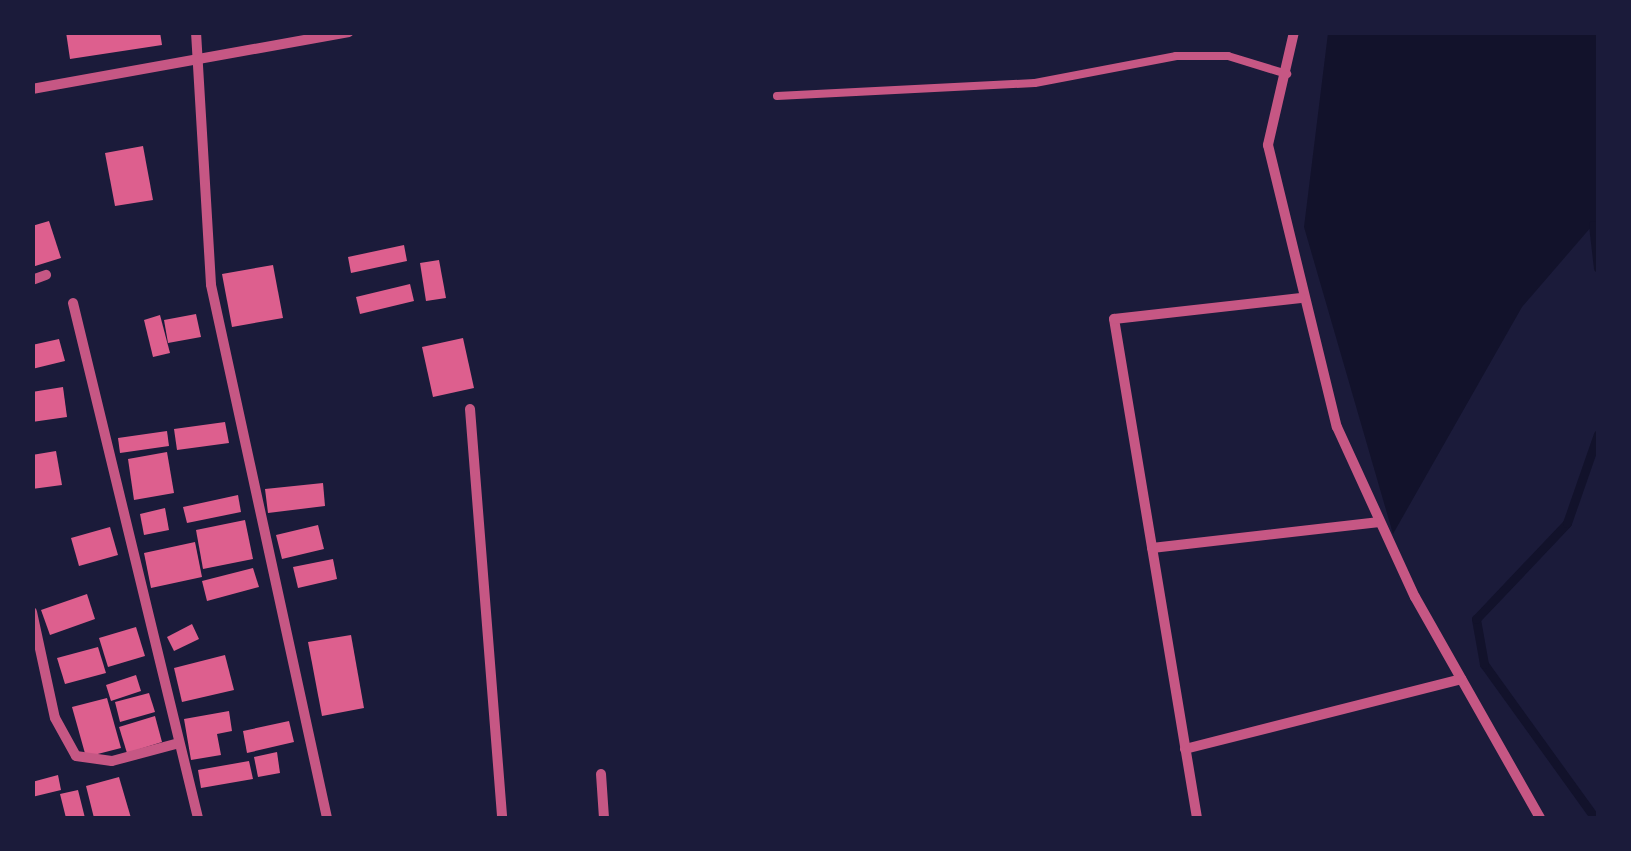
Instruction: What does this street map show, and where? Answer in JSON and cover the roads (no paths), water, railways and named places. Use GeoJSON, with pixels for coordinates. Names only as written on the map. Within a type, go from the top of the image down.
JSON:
{"type":"FeatureCollection","features":[{"type":"Feature","properties":{"kind":"street"},"geometry":{"type":"LineString","coordinates":[[196,32],[211,285],[327,818]]}},
{"type":"Feature","properties":{"kind":"street"},"geometry":{"type":"LineString","coordinates":[[32,89],[349,32]]}},
{"type":"Feature","properties":{"kind":"street"},"geometry":{"type":"LineString","coordinates":[[1294,32],[1268,145],[1301,298],[1337,427],[1380,522],[1461,679],[1540,818]]}},
{"type":"Feature","properties":{"kind":"street"},"geometry":{"type":"LineString","coordinates":[[32,280],[46,275]]}},
{"type":"Feature","properties":{"kind":"street"},"geometry":{"type":"LineString","coordinates":[[1197,818],[1114,319],[1301,298]]}},
{"type":"Feature","properties":{"kind":"street"},"geometry":{"type":"LineString","coordinates":[[73,302],[198,818]]}},
{"type":"Feature","properties":{"kind":"street"},"geometry":{"type":"LineString","coordinates":[[470,408],[502,818]]}},
{"type":"Feature","properties":{"kind":"street"},"geometry":{"type":"LineString","coordinates":[[1152,548],[1380,522]]}},
{"type":"Feature","properties":{"kind":"street"},"geometry":{"type":"LineString","coordinates":[[32,612],[55,718],[76,756],[112,761],[179,743]]}},
{"type":"Feature","properties":{"kind":"street"},"geometry":{"type":"LineString","coordinates":[[1185,750],[1461,679]]}},
{"type":"Feature","properties":{"kind":"street"},"geometry":{"type":"LineString","coordinates":[[601,774],[604,818]]}},
{"type":"Feature","properties":{"kind":"lane"},"geometry":{"type":"LineString","coordinates":[[777,96],[1036,83],[1176,56],[1228,56],[1286,74]]}},
{"type":"Feature","properties":{"kind":"waterway"},"geometry":{"type":"LineString","coordinates":[[1593,225],[1598,268]]}},
{"type":"Feature","properties":{"kind":"waterway"},"geometry":{"type":"LineString","coordinates":[[1595,818],[1484,664],[1476,619],[1567,523],[1598,434]]}}]}
